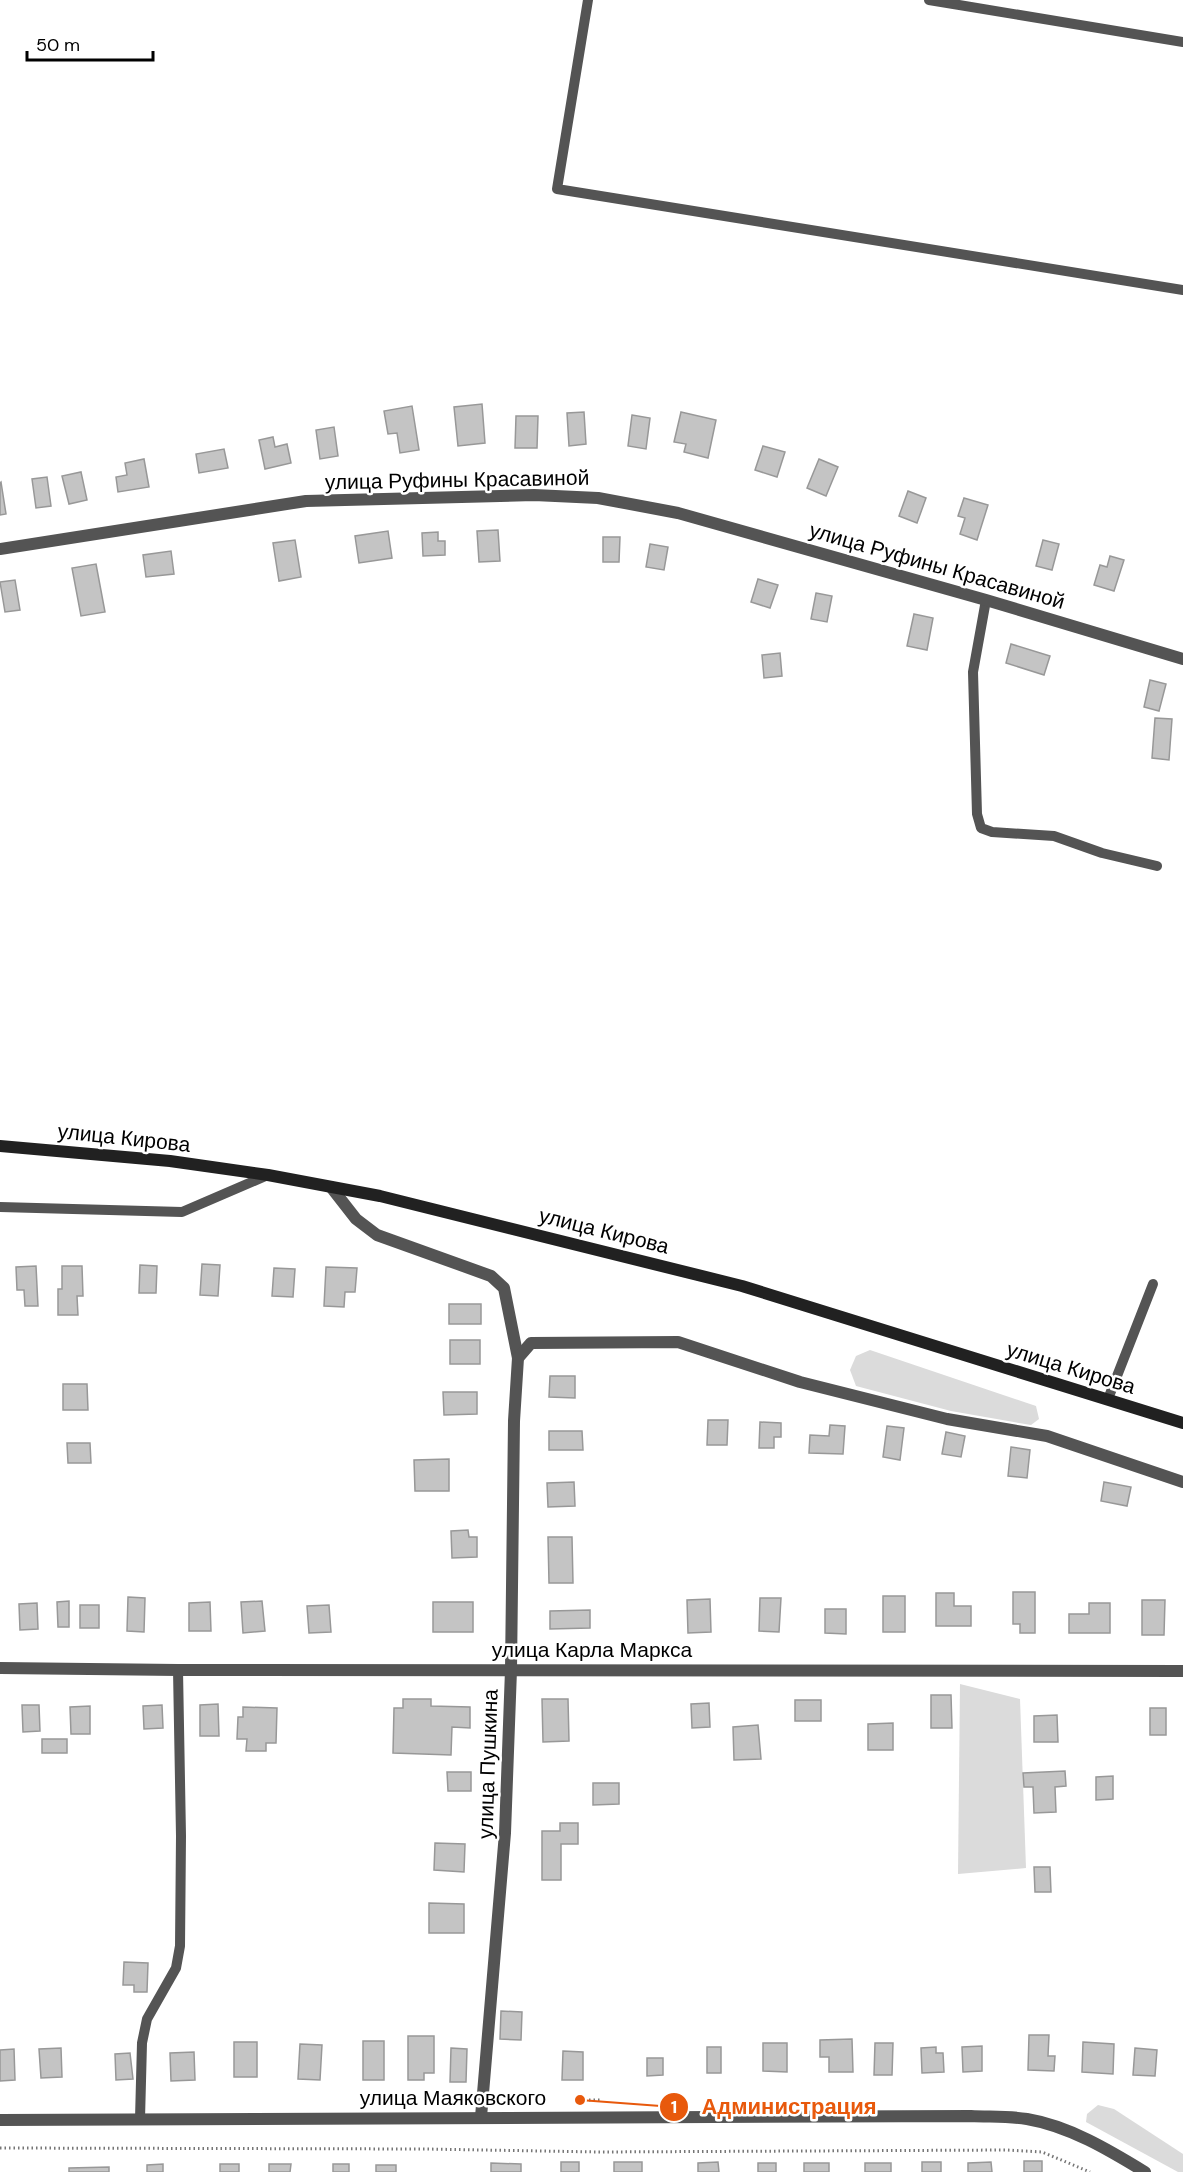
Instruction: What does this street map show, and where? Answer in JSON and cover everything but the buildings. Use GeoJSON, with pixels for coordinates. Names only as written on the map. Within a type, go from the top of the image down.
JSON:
{"type":"FeatureCollection","features":[{"type":"Feature","properties":{"kind":"main road","name":"улица Кирова"},"geometry":{"type":"LineString","coordinates":[[0,1146],[170,1161],[268,1175],[392,1199],[742,1286],[1183,1423]]}},
{"type":"Feature","properties":{"kind":"street","name":"улица Руфины Красавиной"},"geometry":{"type":"LineString","coordinates":[[0,549],[306,501],[534,495],[598,498],[678,513],[986,600],[1183,659]]}},
{"type":"Feature","properties":{"kind":"street","name":"улица Пушкина"},"geometry":{"type":"LineString","coordinates":[[331,1187],[356,1219],[377,1235],[490,1276],[504,1288],[518,1358],[514,1421],[511,1670],[505,1833],[481,2117]]}},
{"type":"Feature","properties":{"kind":"street"},"geometry":{"type":"LineString","coordinates":[[518,1358],[531,1343],[678,1342],[800,1382],[947,1419],[1047,1436],[1183,1482]]}},
{"type":"Feature","properties":{"kind":"street","name":"улица Карла Маркса"},"geometry":{"type":"LineString","coordinates":[[0,1668],[178,1671],[1183,1671]]}},
{"type":"Feature","properties":{"kind":"street","name":"улица Маяковского"},"geometry":{"type":"LineString","coordinates":[[0,2120],[924,2114],[1004,2117],[1028,2120],[1076,2135],[1145,2172]]}},
{"type":"Feature","properties":{"kind":"lane"},"geometry":{"type":"LineString","coordinates":[[588,0],[557,189],[1183,290]]}},
{"type":"Feature","properties":{"kind":"lane"},"geometry":{"type":"LineString","coordinates":[[929,0],[1183,42]]}},
{"type":"Feature","properties":{"kind":"lane"},"geometry":{"type":"LineString","coordinates":[[986,600],[974,672],[977,814],[981,828],[992,832],[1054,836],[1102,853],[1156,866]]}},
{"type":"Feature","properties":{"kind":"lane"},"geometry":{"type":"LineString","coordinates":[[0,1207],[182,1212],[268,1175]]}},
{"type":"Feature","properties":{"kind":"lane"},"geometry":{"type":"LineString","coordinates":[[1108,1400],[1153,1284]]}},
{"type":"Feature","properties":{"kind":"lane"},"geometry":{"type":"LineString","coordinates":[[140,2119],[142,2043],[147,2019],[176,1968],[180,1946],[178,1671]]}},
{"type":"Feature","properties":{"kind":"path"},"geometry":{"type":"LineString","coordinates":[[580,2100],[601,2100]]}},
{"type":"Feature","properties":{"kind":"path"},"geometry":{"type":"LineString","coordinates":[[0,2148],[425,2149],[599,2152],[1007,2150],[1042,2152],[1090,2172]]}},
{"type":"Feature","properties":{"kind":"shaded area"},"geometry":{"type":"Polygon","coordinates":[[[870,1350],[1036,1406],[1039,1419],[1031,1425],[951,1411],[856,1386],[850,1370],[856,1356],[870,1350]]]}},
{"type":"Feature","properties":{"kind":"shaded area"},"geometry":{"type":"Polygon","coordinates":[[[960,1684],[1020,1699],[1026,1868],[958,1874],[960,1684]]]}},
{"type":"Feature","properties":{"kind":"shaded area"},"geometry":{"type":"Polygon","coordinates":[[[1098,2105],[1114,2109],[1183,2154],[1183,2172],[1178,2172],[1086,2122],[1087,2114],[1098,2105]]]}},
{"type":"Feature","properties":{"kind":"place","name":"Администрация"},"geometry":{"type":"Point","coordinates":[580,2100]}}]}
